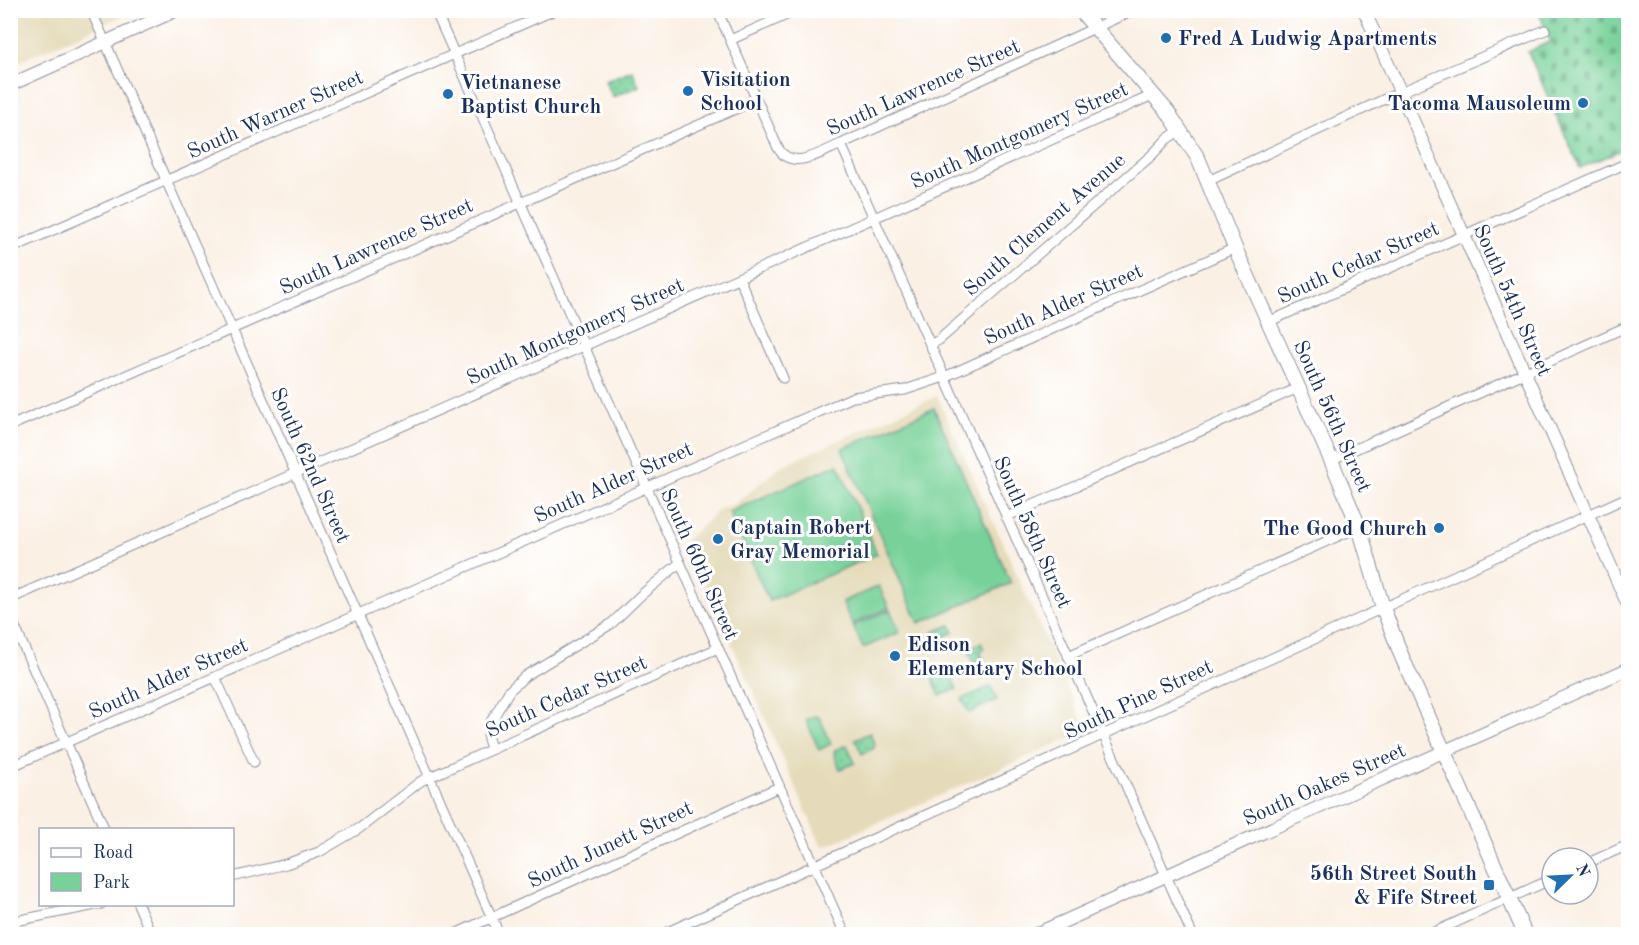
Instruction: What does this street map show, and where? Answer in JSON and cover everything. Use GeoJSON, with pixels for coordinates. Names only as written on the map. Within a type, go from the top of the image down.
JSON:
{"type":"FeatureCollection","features":[{"type":"Feature","properties":{"kind":"main road","name":"South 56th Street"},"geometry":{"type":"LineString","coordinates":[[1080,10],[1154,95],[1198,158],[1235,248],[1359,527],[1383,608],[1402,657],[1525,934]]}},
{"type":"Feature","properties":{"kind":"street","name":"South 62nd Street"},"geometry":{"type":"LineString","coordinates":[[91,10],[499,934]]}},
{"type":"Feature","properties":{"kind":"street"},"geometry":{"type":"LineString","coordinates":[[10,85],[177,10]]}},
{"type":"Feature","properties":{"kind":"street","name":"South 60th Street"},"geometry":{"type":"LineString","coordinates":[[435,10],[845,934]]}},
{"type":"Feature","properties":{"kind":"street","name":"South Warner Street"},"geometry":{"type":"LineString","coordinates":[[10,249],[555,10]]}},
{"type":"Feature","properties":{"kind":"street"},"geometry":{"type":"LineString","coordinates":[[717,10],[756,100]]}},
{"type":"Feature","properties":{"kind":"street"},"geometry":{"type":"LineString","coordinates":[[730,40],[798,10]]}},
{"type":"Feature","properties":{"kind":"street","name":"South Lawrence Street"},"geometry":{"type":"LineString","coordinates":[[10,426],[756,100],[778,148],[785,157],[807,158],[1134,10]]}},
{"type":"Feature","properties":{"kind":"street","name":"South 54th Street"},"geometry":{"type":"LineString","coordinates":[[1364,10],[1524,374],[1629,604]]}},
{"type":"Feature","properties":{"kind":"street"},"geometry":{"type":"LineString","coordinates":[[1208,181],[1399,93],[1545,30]]}},
{"type":"Feature","properties":{"kind":"street","name":"South Montgomery Street"},"geometry":{"type":"LineString","coordinates":[[10,599],[1154,95]]}},
{"type":"Feature","properties":{"kind":"street","name":"South Clement Avenue"},"geometry":{"type":"LineString","coordinates":[[930,345],[939,340],[1180,130]]}},
{"type":"Feature","properties":{"kind":"street","name":"South 58th Street"},"geometry":{"type":"LineString","coordinates":[[841,144],[1192,934]]}},
{"type":"Feature","properties":{"kind":"street","name":"South Cedar Street"},"geometry":{"type":"LineString","coordinates":[[1268,322],[1462,235],[1628,165]]}},
{"type":"Feature","properties":{"kind":"street","name":"South Alder Street"},"geometry":{"type":"LineString","coordinates":[[10,766],[853,397],[905,390],[944,377],[1235,248]]}},
{"type":"Feature","properties":{"kind":"street"},"geometry":{"type":"LineString","coordinates":[[738,278],[783,378]]}},
{"type":"Feature","properties":{"kind":"street"},"geometry":{"type":"LineString","coordinates":[[1331,460],[1629,326]]}},
{"type":"Feature","properties":{"kind":"street"},"geometry":{"type":"LineString","coordinates":[[1006,517],[1298,388]]}},
{"type":"Feature","properties":{"kind":"street","name":"South Pine Street"},"geometry":{"type":"LineString","coordinates":[[663,934],[1629,497]]}},
{"type":"Feature","properties":{"kind":"street"},"geometry":{"type":"LineString","coordinates":[[1068,656],[1359,527]]}},
{"type":"Feature","properties":{"kind":"street"},"geometry":{"type":"LineString","coordinates":[[491,748],[488,740],[489,725],[509,691],[525,676],[610,624],[680,563]]}},
{"type":"Feature","properties":{"kind":"street"},"geometry":{"type":"LineString","coordinates":[[10,616],[104,828]]}},
{"type":"Feature","properties":{"kind":"street","name":"South Cedar Street"},"geometry":{"type":"LineString","coordinates":[[429,777],[718,648]]}},
{"type":"Feature","properties":{"kind":"street","name":"South Oakes Street"},"geometry":{"type":"LineString","coordinates":[[1036,934],[1629,669]]}},
{"type":"Feature","properties":{"kind":"street"},"geometry":{"type":"LineString","coordinates":[[215,677],[254,762]]}},
{"type":"Feature","properties":{"kind":"street"},"geometry":{"type":"LineString","coordinates":[[234,877],[286,864],[332,845],[360,828],[409,789],[429,777]]}},
{"type":"Feature","properties":{"kind":"street","name":"South Junett Street"},"geometry":{"type":"LineString","coordinates":[[455,934],[779,787]]}},
{"type":"Feature","properties":{"kind":"street"},"geometry":{"type":"LineString","coordinates":[[1600,858],[1629,845]]}},
{"type":"Feature","properties":{"kind":"street"},"geometry":{"type":"LineString","coordinates":[[1430,934],[1540,885]]}},
{"type":"Feature","properties":{"kind":"street"},"geometry":{"type":"LineString","coordinates":[[10,922],[91,906]]}},
{"type":"Feature","properties":{"kind":"street"},"geometry":{"type":"LineString","coordinates":[[139,906],[151,934]]}},
{"type":"Feature","properties":{"kind":"shaded area"},"geometry":{"type":"Polygon","coordinates":[[[11,11],[133,11],[11,65],[11,11]]]}},
{"type":"Feature","properties":{"kind":"shaded area","name":"Edison Elementary School"},"geometry":{"type":"Polygon","coordinates":[[[937,396],[1084,725],[1083,732],[826,846],[821,845],[686,540],[719,510],[738,502],[779,467],[937,396]]]}},
{"type":"Feature","properties":{"kind":"green space"},"geometry":{"type":"Polygon","coordinates":[[[1538,11],[1628,11],[1628,147],[1580,168],[1528,52],[1551,41],[1538,11]]]}},
{"type":"Feature","properties":{"kind":"green space"},"geometry":{"type":"Polygon","coordinates":[[[632,70],[639,86],[613,97],[605,81],[632,70]]]}},
{"type":"Feature","properties":{"kind":"green space"},"geometry":{"type":"Polygon","coordinates":[[[934,408],[1011,583],[919,623],[842,449],[934,408]]]}},
{"type":"Feature","properties":{"kind":"green space"},"geometry":{"type":"Polygon","coordinates":[[[838,464],[877,554],[769,601],[729,512],[838,464]]]}},
{"type":"Feature","properties":{"kind":"green space"},"geometry":{"type":"Polygon","coordinates":[[[879,586],[889,608],[852,624],[842,602],[879,586]]]}},
{"type":"Feature","properties":{"kind":"green space"},"geometry":{"type":"Polygon","coordinates":[[[890,610],[900,632],[863,648],[853,626],[890,610]]]}},
{"type":"Feature","properties":{"kind":"green space"},"geometry":{"type":"Polygon","coordinates":[[[951,625],[954,632],[936,640],[933,632],[951,625]]]}},
{"type":"Feature","properties":{"kind":"green space"},"geometry":{"type":"Polygon","coordinates":[[[981,643],[984,649],[980,651],[983,659],[974,663],[967,649],[981,643]]]}},
{"type":"Feature","properties":{"kind":"green space"},"geometry":{"type":"Polygon","coordinates":[[[942,666],[948,669],[957,689],[940,696],[930,672],[942,666]]]}},
{"type":"Feature","properties":{"kind":"green space"},"geometry":{"type":"Polygon","coordinates":[[[991,686],[997,700],[969,713],[962,699],[991,686]]]}},
{"type":"Feature","properties":{"kind":"green space"},"geometry":{"type":"Polygon","coordinates":[[[815,716],[820,718],[831,744],[819,750],[806,720],[815,716]]]}},
{"type":"Feature","properties":{"kind":"green space"},"geometry":{"type":"Polygon","coordinates":[[[870,733],[875,745],[873,749],[862,754],[855,739],[870,733]]]}},
{"type":"Feature","properties":{"kind":"green space"},"geometry":{"type":"Polygon","coordinates":[[[847,745],[855,763],[840,769],[834,754],[835,750],[847,745]]]}},
{"type":"Feature","properties":{"kind":"place","name":"Fred A Ludwig Apartments"},"geometry":{"type":"Point","coordinates":[1166,38]}},
{"type":"Feature","properties":{"kind":"place","name":"Visitation School"},"geometry":{"type":"Point","coordinates":[688,91]}},
{"type":"Feature","properties":{"kind":"place","name":"Vietnanese Baptist Church"},"geometry":{"type":"Point","coordinates":[448,94]}},
{"type":"Feature","properties":{"kind":"place","name":"Tacoma Mausoleum"},"geometry":{"type":"Point","coordinates":[1583,103]}},
{"type":"Feature","properties":{"kind":"place","name":"The Good Church"},"geometry":{"type":"Point","coordinates":[1439,528]}},
{"type":"Feature","properties":{"kind":"place","name":"Captain Robert Gray Memorial"},"geometry":{"type":"Point","coordinates":[718,539]}},
{"type":"Feature","properties":{"kind":"place","name":"Edison Elementary School"},"geometry":{"type":"Point","coordinates":[895,656]}},
{"type":"Feature","properties":{"kind":"place","name":"56th Street South & Fife Street"},"geometry":{"type":"Point","coordinates":[1489,885]}}]}
